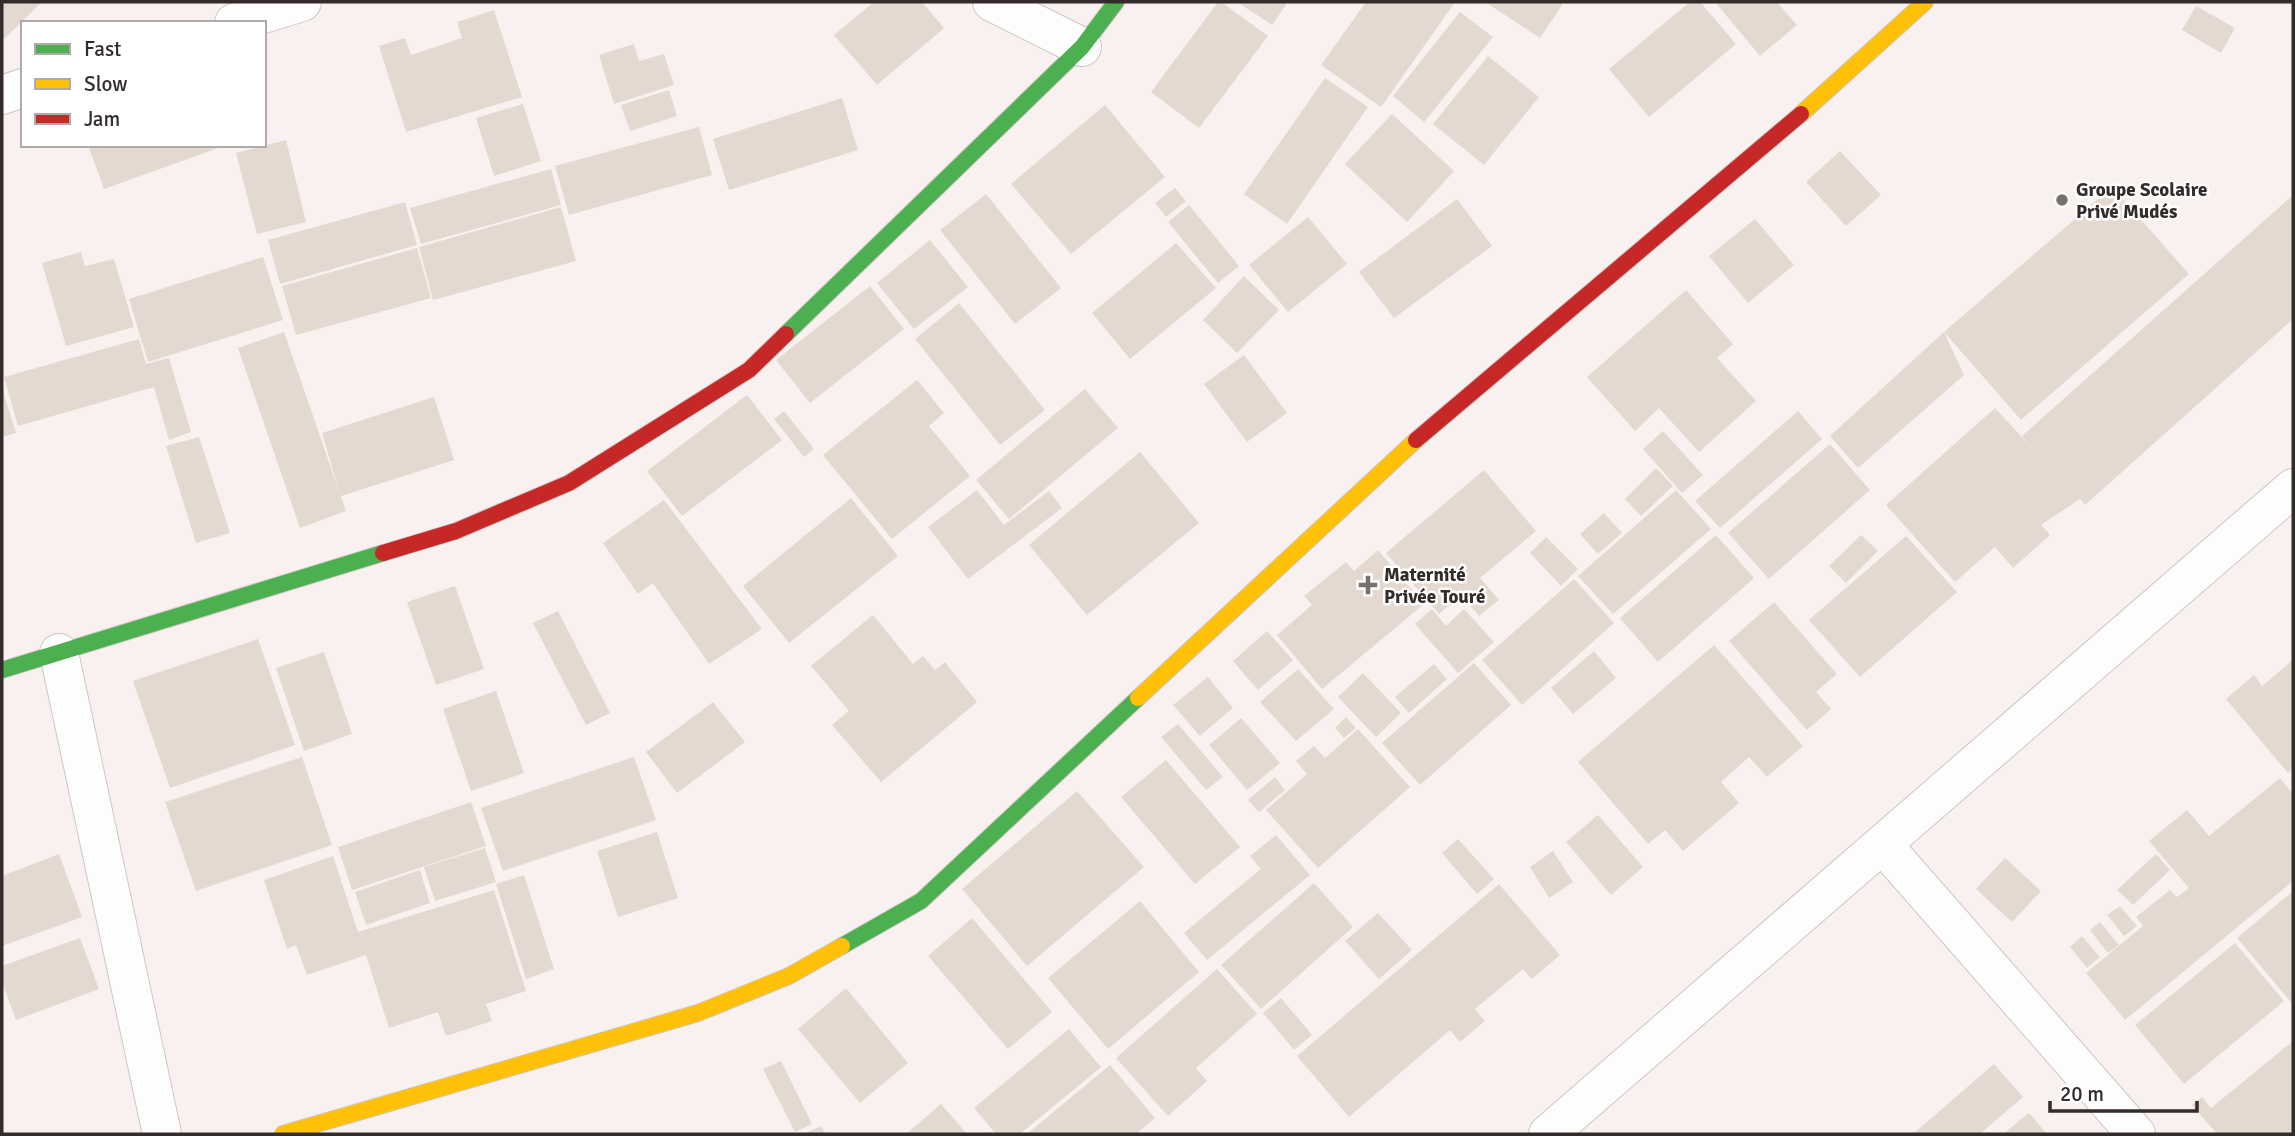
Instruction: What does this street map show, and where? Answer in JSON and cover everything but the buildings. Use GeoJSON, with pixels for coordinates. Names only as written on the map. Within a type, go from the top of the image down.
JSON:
{"type":"FeatureCollection","features":[{"type":"Feature","properties":{"kind":"street"},"geometry":{"type":"LineString","coordinates":[[240,21],[302,2]]}},
{"type":"Feature","properties":{"kind":"street"},"geometry":{"type":"LineString","coordinates":[[992,2],[1082,47]]}},
{"type":"Feature","properties":{"kind":"street"},"geometry":{"type":"LineString","coordinates":[[2,670],[457,531],[569,483],[749,370],[1082,47],[1116,2]]}},
{"type":"Feature","properties":{"kind":"street"},"geometry":{"type":"LineString","coordinates":[[283,1134],[698,1013],[789,976],[921,901],[1416,440],[1813,104],[1925,2]]}},
{"type":"Feature","properties":{"kind":"street"},"geometry":{"type":"LineString","coordinates":[[2,95],[21,89]]}},
{"type":"Feature","properties":{"kind":"street"},"geometry":{"type":"LineString","coordinates":[[1548,1134],[2293,488]]}},
{"type":"Feature","properties":{"kind":"street"},"geometry":{"type":"LineString","coordinates":[[59,653],[162,1134]]}},
{"type":"Feature","properties":{"kind":"street"},"geometry":{"type":"LineString","coordinates":[[1884,845],[2136,1134]]}},
{"type":"Feature","properties":{"kind":"traffic: fast"},"geometry":{"type":"LineString","coordinates":[[786,334],[1082,47],[1116,2]]}},
{"type":"Feature","properties":{"kind":"traffic: fast"},"geometry":{"type":"LineString","coordinates":[[2,670],[383,553]]}},
{"type":"Feature","properties":{"kind":"traffic: fast"},"geometry":{"type":"LineString","coordinates":[[842,946],[921,901],[1138,698]]}},
{"type":"Feature","properties":{"kind":"traffic: slow"},"geometry":{"type":"LineString","coordinates":[[1801,114],[1925,2]]}},
{"type":"Feature","properties":{"kind":"traffic: slow"},"geometry":{"type":"LineString","coordinates":[[1138,698],[1416,440]]}},
{"type":"Feature","properties":{"kind":"traffic: slow"},"geometry":{"type":"LineString","coordinates":[[283,1134],[698,1013],[789,976],[842,946]]}},
{"type":"Feature","properties":{"kind":"traffic: jam"},"geometry":{"type":"LineString","coordinates":[[1416,440],[1801,114]]}},
{"type":"Feature","properties":{"kind":"traffic: jam"},"geometry":{"type":"LineString","coordinates":[[383,553],[456,531],[569,483],[749,370],[786,334]]}},
{"type":"Feature","properties":{"kind":"place","name":"Groupe Scolaire Privé Mudés"},"geometry":{"type":"Point","coordinates":[2062,200]}},
{"type":"Feature","properties":{"kind":"place","name":"Maternité Privée Touré"},"geometry":{"type":"Point","coordinates":[1368,585]}}]}
